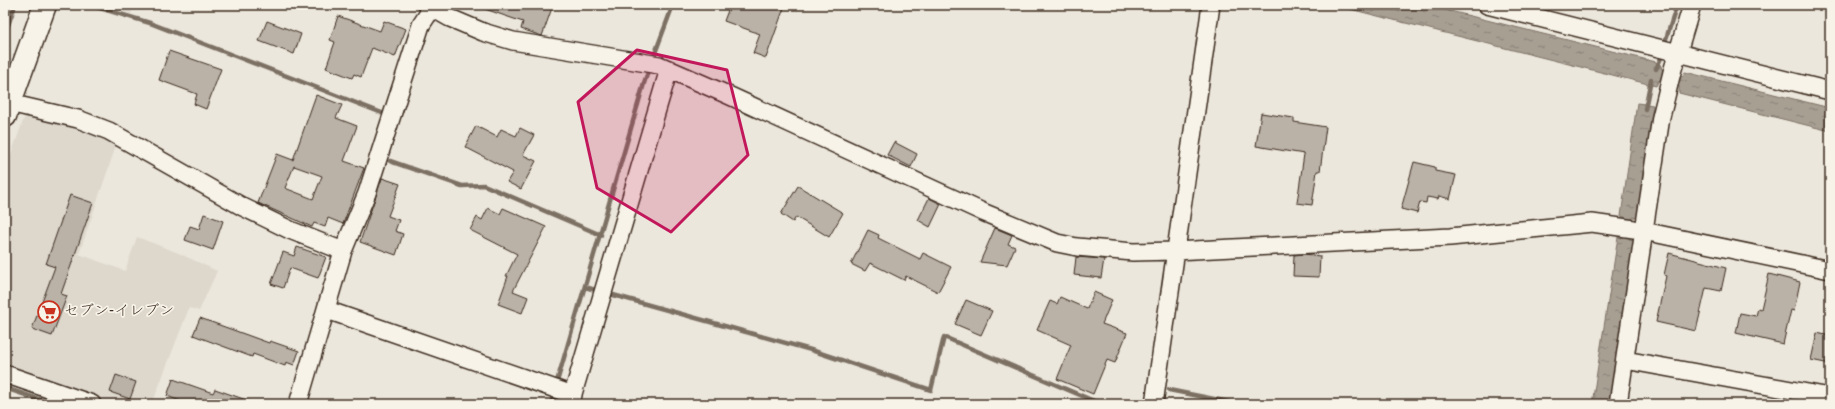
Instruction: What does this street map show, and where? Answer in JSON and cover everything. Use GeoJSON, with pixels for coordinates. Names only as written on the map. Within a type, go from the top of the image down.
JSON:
{"type":"FeatureCollection","features":[{"type":"Feature","properties":{"kind":"highway"},"geometry":{"type":"LineString","coordinates":[[7,108],[45,5]]}},
{"type":"Feature","properties":{"kind":"street"},"geometry":{"type":"LineString","coordinates":[[1154,404],[1211,5]]}},
{"type":"Feature","properties":{"kind":"street"},"geometry":{"type":"LineString","coordinates":[[1488,5],[1830,91]]}},
{"type":"Feature","properties":{"kind":"street"},"geometry":{"type":"LineString","coordinates":[[1618,404],[1625,360],[1633,230],[1670,79],[1692,5]]}},
{"type":"Feature","properties":{"kind":"street"},"geometry":{"type":"LineString","coordinates":[[298,404],[327,310],[343,251],[367,193],[422,25],[431,6],[450,18],[483,32],[513,41],[658,65],[985,213],[1056,243],[1077,247],[1133,252],[1175,252],[1450,237],[1592,223],[1830,270]]}},
{"type":"Feature","properties":{"kind":"street"},"geometry":{"type":"LineString","coordinates":[[327,310],[563,394],[603,292],[658,65]]}},
{"type":"Feature","properties":{"kind":"street"},"geometry":{"type":"LineString","coordinates":[[7,108],[78,119],[109,131],[243,207],[290,230],[343,251]]}},
{"type":"Feature","properties":{"kind":"street"},"geometry":{"type":"LineString","coordinates":[[1625,360],[1830,397]]}},
{"type":"Feature","properties":{"kind":"street"},"geometry":{"type":"LineString","coordinates":[[5,374],[92,404]]}},
{"type":"Feature","properties":{"kind":"highlighted area"},"geometry":{"type":"Polygon","coordinates":[[[637,50],[727,70],[748,155],[671,232],[597,188],[578,102],[637,50]]]}},
{"type":"Feature","properties":{"kind":"shaded area"},"geometry":{"type":"Polygon","coordinates":[[[106,5],[134,5],[131,14],[106,5]]]}},
{"type":"Feature","properties":{"kind":"shaded area"},"geometry":{"type":"Polygon","coordinates":[[[26,113],[84,127],[117,143],[79,254],[125,271],[137,237],[176,252],[217,271],[199,311],[189,308],[152,404],[112,404],[5,368],[5,171],[26,113]]]}},
{"type":"Feature","properties":{"kind":"water"},"geometry":{"type":"Polygon","coordinates":[[[1334,5],[1426,5],[1656,62],[1661,66],[1663,72],[1682,77],[1685,72],[1830,108],[1830,131],[1679,93],[1679,86],[1659,80],[1656,86],[1334,5]]]}},
{"type":"Feature","properties":{"kind":"water"},"geometry":{"type":"Polygon","coordinates":[[[1637,103],[1653,105],[1638,218],[1633,217],[1629,239],[1634,240],[1609,404],[1592,404],[1618,237],[1622,238],[1625,217],[1621,216],[1637,103]]]}},
{"type":"Feature","properties":{"kind":"building"},"geometry":{"type":"Polygon","coordinates":[[[480,5],[553,5],[542,36],[521,29],[523,22],[479,7],[480,5]]]}},
{"type":"Feature","properties":{"kind":"building"},"geometry":{"type":"Polygon","coordinates":[[[730,5],[785,5],[766,58],[753,53],[760,34],[724,21],[730,5]]]}},
{"type":"Feature","properties":{"kind":"building"},"geometry":{"type":"Polygon","coordinates":[[[338,16],[380,31],[384,21],[406,29],[395,57],[372,48],[361,77],[354,74],[352,78],[326,68],[335,42],[330,40],[338,16]]]}},
{"type":"Feature","properties":{"kind":"building"},"geometry":{"type":"Polygon","coordinates":[[[267,21],[301,34],[294,54],[259,41],[267,21]]]}},
{"type":"Feature","properties":{"kind":"building"},"geometry":{"type":"Polygon","coordinates":[[[169,51],[221,69],[206,109],[194,104],[197,94],[159,80],[169,51]]]}},
{"type":"Feature","properties":{"kind":"building"},"geometry":{"type":"Polygon","coordinates":[[[316,95],[342,105],[336,118],[357,126],[344,161],[364,168],[343,224],[328,218],[325,227],[314,223],[312,227],[258,203],[277,154],[293,160],[316,95]],[[294,166],[285,188],[313,199],[322,176],[294,166]]]}},
{"type":"Feature","properties":{"kind":"building"},"geometry":{"type":"Polygon","coordinates":[[[1261,113],[1294,118],[1294,122],[1326,127],[1320,171],[1317,171],[1312,205],[1297,203],[1304,154],[1256,146],[1261,113]]]}},
{"type":"Feature","properties":{"kind":"building"},"geometry":{"type":"Polygon","coordinates":[[[476,126],[497,137],[501,129],[516,136],[520,128],[534,135],[523,155],[536,161],[521,189],[507,182],[513,172],[465,147],[476,126]]]}},
{"type":"Feature","properties":{"kind":"building"},"geometry":{"type":"Polygon","coordinates":[[[894,142],[917,154],[911,167],[887,155],[894,142]]]}},
{"type":"Feature","properties":{"kind":"building"},"geometry":{"type":"Polygon","coordinates":[[[1414,162],[1435,167],[1435,171],[1456,175],[1450,199],[1439,196],[1438,199],[1427,197],[1426,203],[1420,202],[1417,213],[1401,209],[1414,162]]]}},
{"type":"Feature","properties":{"kind":"building"},"geometry":{"type":"Polygon","coordinates":[[[382,178],[400,184],[388,216],[399,220],[395,231],[403,234],[396,255],[360,242],[382,178]]]}},
{"type":"Feature","properties":{"kind":"building"},"geometry":{"type":"Polygon","coordinates":[[[798,186],[843,213],[829,237],[796,217],[793,222],[781,214],[798,186]]]}},
{"type":"Feature","properties":{"kind":"building"},"geometry":{"type":"Polygon","coordinates":[[[70,195],[93,203],[61,294],[67,296],[52,336],[32,329],[55,267],[46,264],[70,195]]]}},
{"type":"Feature","properties":{"kind":"building"},"geometry":{"type":"Polygon","coordinates":[[[929,198],[941,204],[930,227],[918,220],[929,198]]]}},
{"type":"Feature","properties":{"kind":"building"},"geometry":{"type":"Polygon","coordinates":[[[488,208],[500,214],[503,208],[546,227],[513,291],[528,297],[522,313],[498,304],[508,276],[506,276],[517,254],[470,230],[477,217],[482,220],[488,208]]]}},
{"type":"Feature","properties":{"kind":"building"},"geometry":{"type":"Polygon","coordinates":[[[204,214],[223,221],[213,250],[185,240],[190,226],[199,229],[204,214]]]}},
{"type":"Feature","properties":{"kind":"building"},"geometry":{"type":"Polygon","coordinates":[[[995,228],[1012,235],[1008,244],[1015,247],[1007,265],[980,262],[995,228]]]}},
{"type":"Feature","properties":{"kind":"building"},"geometry":{"type":"Polygon","coordinates":[[[868,230],[879,235],[878,238],[920,259],[923,253],[951,267],[938,292],[906,276],[904,280],[870,263],[865,271],[851,264],[868,230]]]}},
{"type":"Feature","properties":{"kind":"building"},"geometry":{"type":"Polygon","coordinates":[[[297,247],[326,257],[318,278],[290,268],[283,288],[271,284],[283,252],[294,256],[297,247]]]}},
{"type":"Feature","properties":{"kind":"building"},"geometry":{"type":"Polygon","coordinates":[[[1669,253],[1726,268],[1721,291],[1706,288],[1696,331],[1656,322],[1666,276],[1664,275],[1669,253]]]}},
{"type":"Feature","properties":{"kind":"building"},"geometry":{"type":"Polygon","coordinates":[[[1304,254],[1320,256],[1319,277],[1293,276],[1294,255],[1304,254]]]}},
{"type":"Feature","properties":{"kind":"building"},"geometry":{"type":"Polygon","coordinates":[[[1076,257],[1104,259],[1101,278],[1074,275],[1076,257]]]}},
{"type":"Feature","properties":{"kind":"building"},"geometry":{"type":"Polygon","coordinates":[[[1769,274],[1800,282],[1794,311],[1791,310],[1783,344],[1736,333],[1740,313],[1756,316],[1758,308],[1761,309],[1769,274]]]}},
{"type":"Feature","properties":{"kind":"building"},"geometry":{"type":"Polygon","coordinates":[[[1094,292],[1112,300],[1102,324],[1127,333],[1115,363],[1107,360],[1093,394],[1057,379],[1071,345],[1037,330],[1050,301],[1057,304],[1060,297],[1087,309],[1094,292]]]}},
{"type":"Feature","properties":{"kind":"building"},"geometry":{"type":"Polygon","coordinates":[[[966,300],[992,311],[981,335],[955,324],[966,300]]]}},
{"type":"Feature","properties":{"kind":"building"},"geometry":{"type":"Polygon","coordinates":[[[200,318],[269,343],[270,341],[299,351],[294,365],[286,362],[285,366],[253,354],[252,357],[193,335],[200,318]]]}},
{"type":"Feature","properties":{"kind":"building"},"geometry":{"type":"Polygon","coordinates":[[[1817,333],[1830,336],[1830,364],[1811,360],[1817,333]]]}},
{"type":"Feature","properties":{"kind":"building"},"geometry":{"type":"Polygon","coordinates":[[[116,375],[136,382],[130,399],[110,392],[116,375]]]}},
{"type":"Feature","properties":{"kind":"building"},"geometry":{"type":"Polygon","coordinates":[[[173,379],[213,393],[215,389],[252,402],[252,404],[188,404],[167,396],[173,379]]]}},
{"type":"Feature","properties":{"kind":"waterway"},"geometry":{"type":"LineString","coordinates":[[5,34],[15,5]]}},
{"type":"Feature","properties":{"kind":"waterway"},"geometry":{"type":"LineString","coordinates":[[90,5],[150,23],[382,113]]}},
{"type":"Feature","properties":{"kind":"waterway"},"geometry":{"type":"LineString","coordinates":[[556,385],[645,80],[673,5]]}},
{"type":"Feature","properties":{"kind":"waterway"},"geometry":{"type":"LineString","coordinates":[[1665,42],[1677,5]]}},
{"type":"Feature","properties":{"kind":"waterway"},"geometry":{"type":"LineString","coordinates":[[1656,69],[1661,58]]}},
{"type":"Feature","properties":{"kind":"waterway"},"geometry":{"type":"LineString","coordinates":[[1645,109],[1651,79]]}},
{"type":"Feature","properties":{"kind":"waterway"},"geometry":{"type":"LineString","coordinates":[[390,161],[462,186],[484,185],[601,235]]}},
{"type":"Feature","properties":{"kind":"waterway"},"geometry":{"type":"LineString","coordinates":[[585,287],[599,291]]}},
{"type":"Feature","properties":{"kind":"waterway"},"geometry":{"type":"LineString","coordinates":[[606,293],[811,350],[931,390],[944,337],[1101,404]]}},
{"type":"Feature","properties":{"kind":"waterway"},"geometry":{"type":"LineString","coordinates":[[5,388],[53,404]]}},
{"type":"Feature","properties":{"kind":"waterway"},"geometry":{"type":"LineString","coordinates":[[1169,390],[1239,404]]}},
{"type":"Feature","properties":{"kind":"waterway"},"geometry":{"type":"LineString","coordinates":[[551,404],[554,392]]}},
{"type":"Feature","properties":{"kind":"place","name":"セブン-イレブン"},"geometry":{"type":"Point","coordinates":[49,312]}}]}
